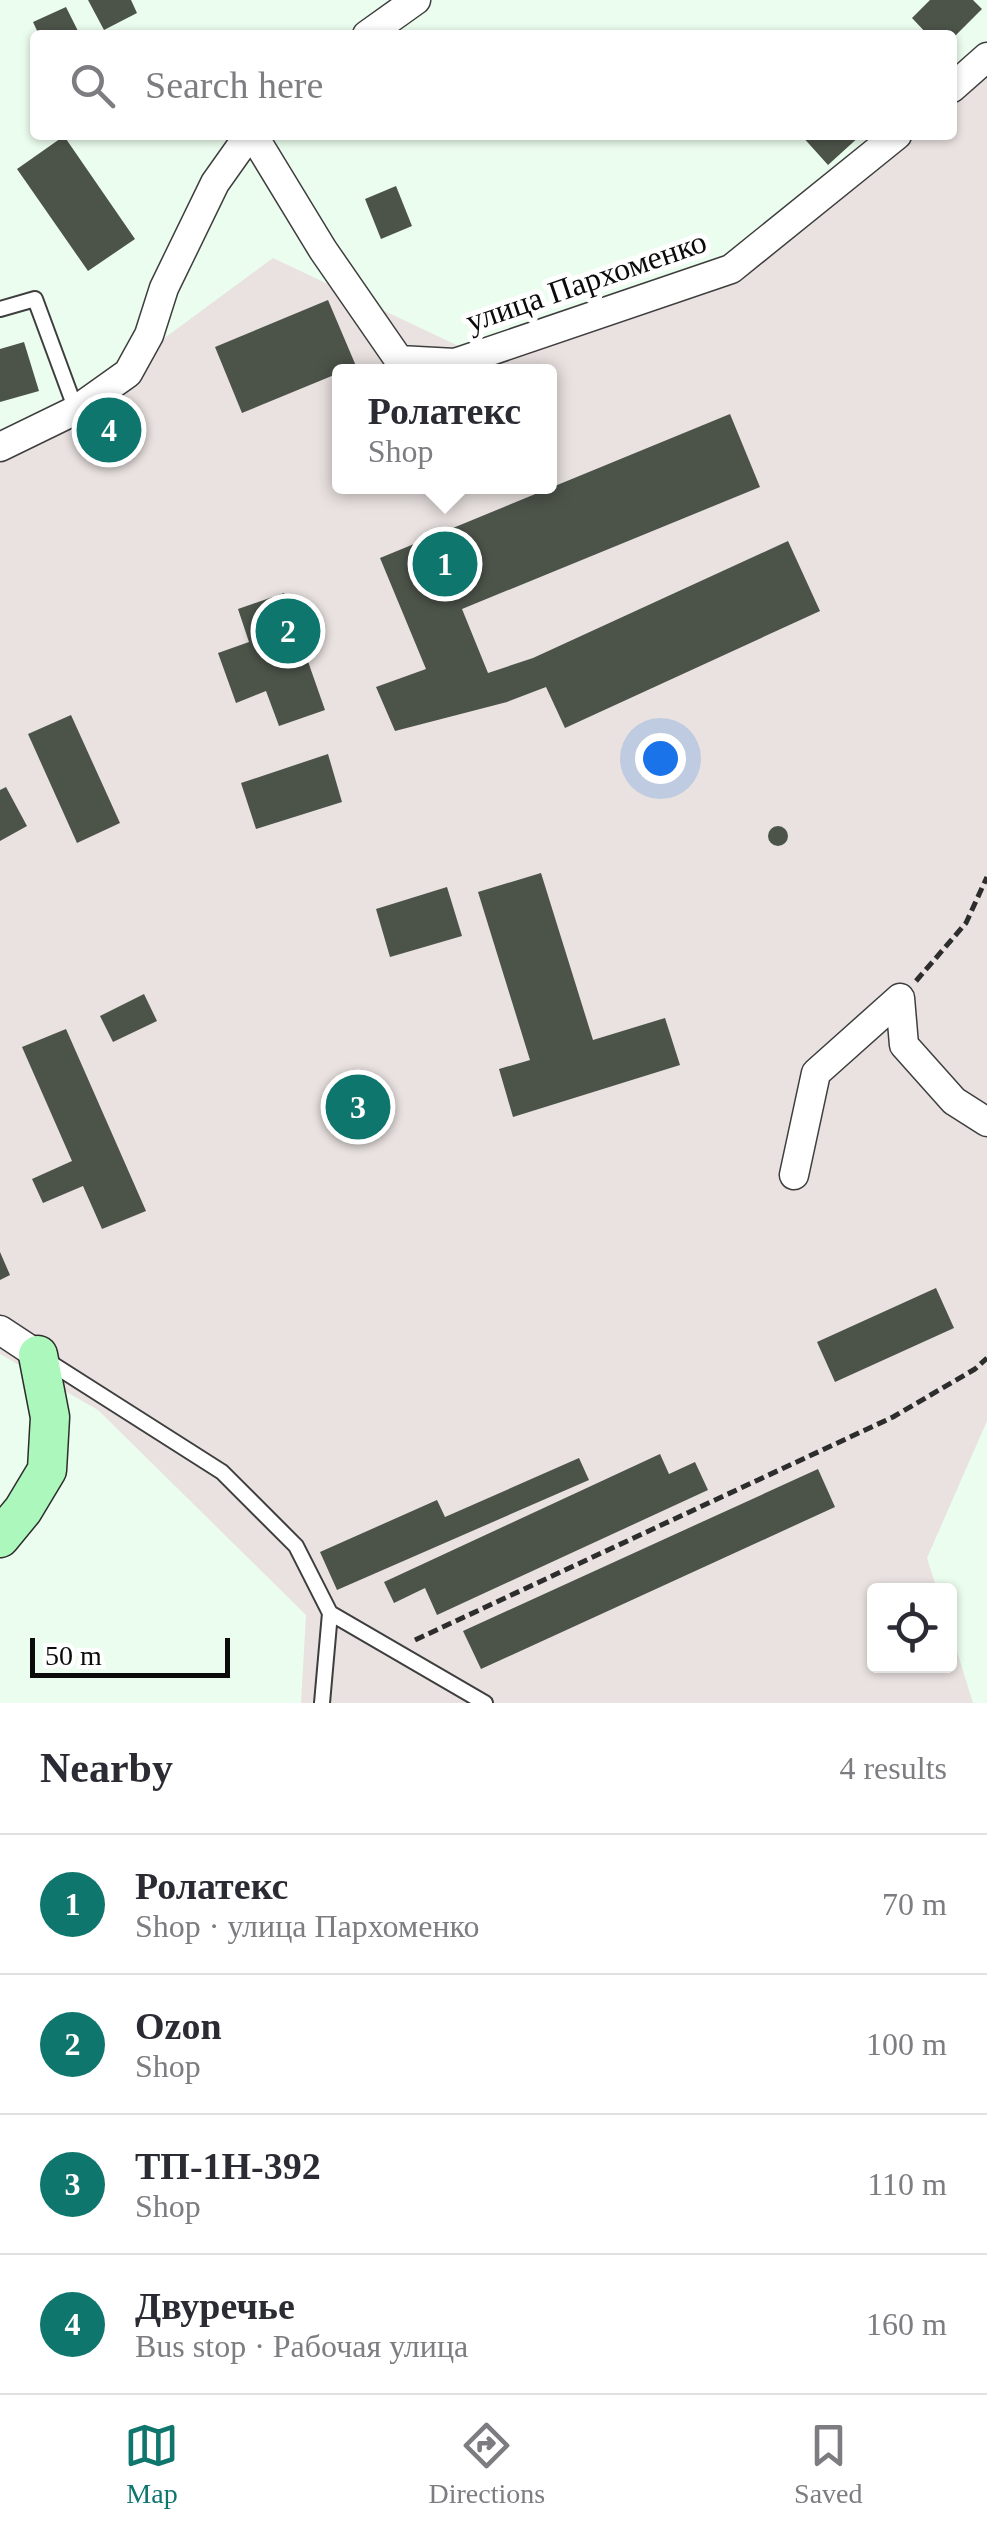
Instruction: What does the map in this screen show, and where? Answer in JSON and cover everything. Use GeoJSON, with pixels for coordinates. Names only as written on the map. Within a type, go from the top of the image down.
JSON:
{"type":"FeatureCollection","features":[{"type":"Feature","properties":{"kind":"street"},"geometry":{"type":"LineString","coordinates":[[374,30],[416,0]]}},
{"type":"Feature","properties":{"kind":"street"},"geometry":{"type":"LineString","coordinates":[[957,84],[987,57]]}},
{"type":"Feature","properties":{"kind":"street"},"geometry":{"type":"LineString","coordinates":[[0,447],[76,410],[128,374],[149,334],[164,288],[216,183],[247,140]]}},
{"type":"Feature","properties":{"kind":"street","name":"улица Пархоменко"},"geometry":{"type":"LineString","coordinates":[[254,140],[399,360],[455,363],[731,269],[892,140]]}},
{"type":"Feature","properties":{"kind":"street"},"geometry":{"type":"LineString","coordinates":[[900,998],[904,1045],[954,1101],[987,1122]]}},
{"type":"Feature","properties":{"kind":"street"},"geometry":{"type":"LineString","coordinates":[[794,1175],[816,1073],[900,998]]}},
{"type":"Feature","properties":{"kind":"street"},"geometry":{"type":"LineString","coordinates":[[0,1330],[38,1355],[50,1417],[47,1470],[23,1510],[0,1538]]}},
{"type":"Feature","properties":{"kind":"lane"},"geometry":{"type":"LineString","coordinates":[[0,308],[35,299],[76,410]]}},
{"type":"Feature","properties":{"kind":"lane"},"geometry":{"type":"LineString","coordinates":[[38,1355],[222,1472],[296,1546],[330,1613],[322,1703]]}},
{"type":"Feature","properties":{"kind":"lane"},"geometry":{"type":"LineString","coordinates":[[330,1613],[486,1703]]}},
{"type":"Feature","properties":{"kind":"path"},"geometry":{"type":"LineString","coordinates":[[900,998],[966,924],[987,877]]}},
{"type":"Feature","properties":{"kind":"path"},"geometry":{"type":"LineString","coordinates":[[394,1650],[893,1417],[987,1358]]}},
{"type":"Feature","properties":{"kind":"shaded area"},"geometry":{"type":"Polygon","coordinates":[[[987,41],[987,1421],[927,1558],[935,1583],[867,1583],[867,1673],[957,1673],[957,1652],[973,1703],[301,1703],[306,1615],[98,1410],[0,1354],[0,435],[94,390],[273,258],[469,351],[752,245],[875,140],[957,140],[957,70],[987,41]]]}},
{"type":"Feature","properties":{"kind":"building"},"geometry":{"type":"Polygon","coordinates":[[[88,0],[131,0],[137,13],[104,30],[88,0]]]}},
{"type":"Feature","properties":{"kind":"building"},"geometry":{"type":"Polygon","coordinates":[[[930,0],[973,0],[982,9],[957,34],[957,30],[923,30],[912,18],[930,0]]]}},
{"type":"Feature","properties":{"kind":"building"},"geometry":{"type":"Polygon","coordinates":[[[66,7],[78,30],[37,30],[33,22],[66,7]]]}},
{"type":"Feature","properties":{"kind":"building"},"geometry":{"type":"Polygon","coordinates":[[[58,140],[67,140],[135,239],[88,271],[17,169],[58,140]]]}},
{"type":"Feature","properties":{"kind":"building"},"geometry":{"type":"Polygon","coordinates":[[[806,140],[856,140],[828,165],[806,140]]]}},
{"type":"Feature","properties":{"kind":"building"},"geometry":{"type":"Polygon","coordinates":[[[396,186],[412,226],[381,239],[365,199],[396,186]]]}},
{"type":"Feature","properties":{"kind":"building"},"geometry":{"type":"Polygon","coordinates":[[[328,300],[355,364],[332,364],[332,376],[242,413],[215,347],[328,300]]]}},
{"type":"Feature","properties":{"kind":"building"},"geometry":{"type":"Polygon","coordinates":[[[24,342],[39,391],[0,402],[0,349],[24,342]]]}},
{"type":"Feature","properties":{"kind":"building"},"geometry":{"type":"Polygon","coordinates":[[[730,414],[760,487],[462,609],[488,673],[533,658],[788,541],[820,611],[565,728],[546,687],[507,702],[395,731],[376,687],[426,669],[380,558],[536,494],[557,494],[557,485],[730,414]]]}},
{"type":"Feature","properties":{"kind":"building"},"geometry":{"type":"Polygon","coordinates":[[[284,593],[325,710],[279,726],[266,691],[236,703],[218,653],[249,642],[238,609],[284,593]]]}},
{"type":"Feature","properties":{"kind":"building"},"geometry":{"type":"Polygon","coordinates":[[[71,715],[120,823],[77,843],[28,734],[71,715]]]}},
{"type":"Feature","properties":{"kind":"building"},"geometry":{"type":"Polygon","coordinates":[[[328,754],[342,802],[256,829],[241,783],[328,754]]]}},
{"type":"Feature","properties":{"kind":"building"},"geometry":{"type":"Polygon","coordinates":[[[6,787],[27,826],[0,841],[0,790],[6,787]]]}},
{"type":"Feature","properties":{"kind":"building"},"geometry":{"type":"Polygon","coordinates":[[[778,826],[788,836],[778,846],[768,836],[778,826]]]}},
{"type":"Feature","properties":{"kind":"building"},"geometry":{"type":"Polygon","coordinates":[[[541,873],[593,1040],[665,1018],[680,1065],[513,1117],[499,1069],[530,1060],[478,892],[541,873]]]}},
{"type":"Feature","properties":{"kind":"building"},"geometry":{"type":"Polygon","coordinates":[[[447,887],[462,936],[390,957],[376,909],[447,887]]]}},
{"type":"Feature","properties":{"kind":"building"},"geometry":{"type":"Polygon","coordinates":[[[144,994],[157,1021],[113,1042],[100,1016],[144,994]]]}},
{"type":"Feature","properties":{"kind":"building"},"geometry":{"type":"Polygon","coordinates":[[[66,1029],[146,1211],[102,1229],[83,1186],[43,1203],[32,1179],[72,1161],[22,1047],[66,1029]]]}},
{"type":"Feature","properties":{"kind":"building"},"geometry":{"type":"Polygon","coordinates":[[[377,1085],[386,1109],[342,1125],[333,1101],[377,1085]]]}},
{"type":"Feature","properties":{"kind":"building"},"geometry":{"type":"Polygon","coordinates":[[[0,1252],[10,1275],[0,1280],[0,1252]]]}},
{"type":"Feature","properties":{"kind":"building"},"geometry":{"type":"Polygon","coordinates":[[[936,1288],[954,1328],[835,1382],[817,1342],[936,1288]]]}},
{"type":"Feature","properties":{"kind":"building"},"geometry":{"type":"Polygon","coordinates":[[[660,1454],[669,1474],[695,1462],[708,1490],[437,1615],[425,1588],[394,1603],[384,1582],[660,1454]]]}},
{"type":"Feature","properties":{"kind":"building"},"geometry":{"type":"Polygon","coordinates":[[[579,1458],[589,1480],[337,1590],[320,1552],[437,1500],[445,1517],[579,1458]]]}},
{"type":"Feature","properties":{"kind":"building"},"geometry":{"type":"Polygon","coordinates":[[[818,1469],[835,1507],[481,1669],[463,1631],[818,1469]]]}},
{"type":"Feature","properties":{"kind":"place","name":"Двуречье"},"geometry":{"type":"Point","coordinates":[109,430]}},
{"type":"Feature","properties":{"kind":"place","name":"Ролатекс"},"geometry":{"type":"Point","coordinates":[445,564]}},
{"type":"Feature","properties":{"kind":"place","name":"Ozon"},"geometry":{"type":"Point","coordinates":[288,631]}},
{"type":"Feature","properties":{"kind":"place","name":"ТП-1Н-392"},"geometry":{"type":"Point","coordinates":[358,1107]}}]}
